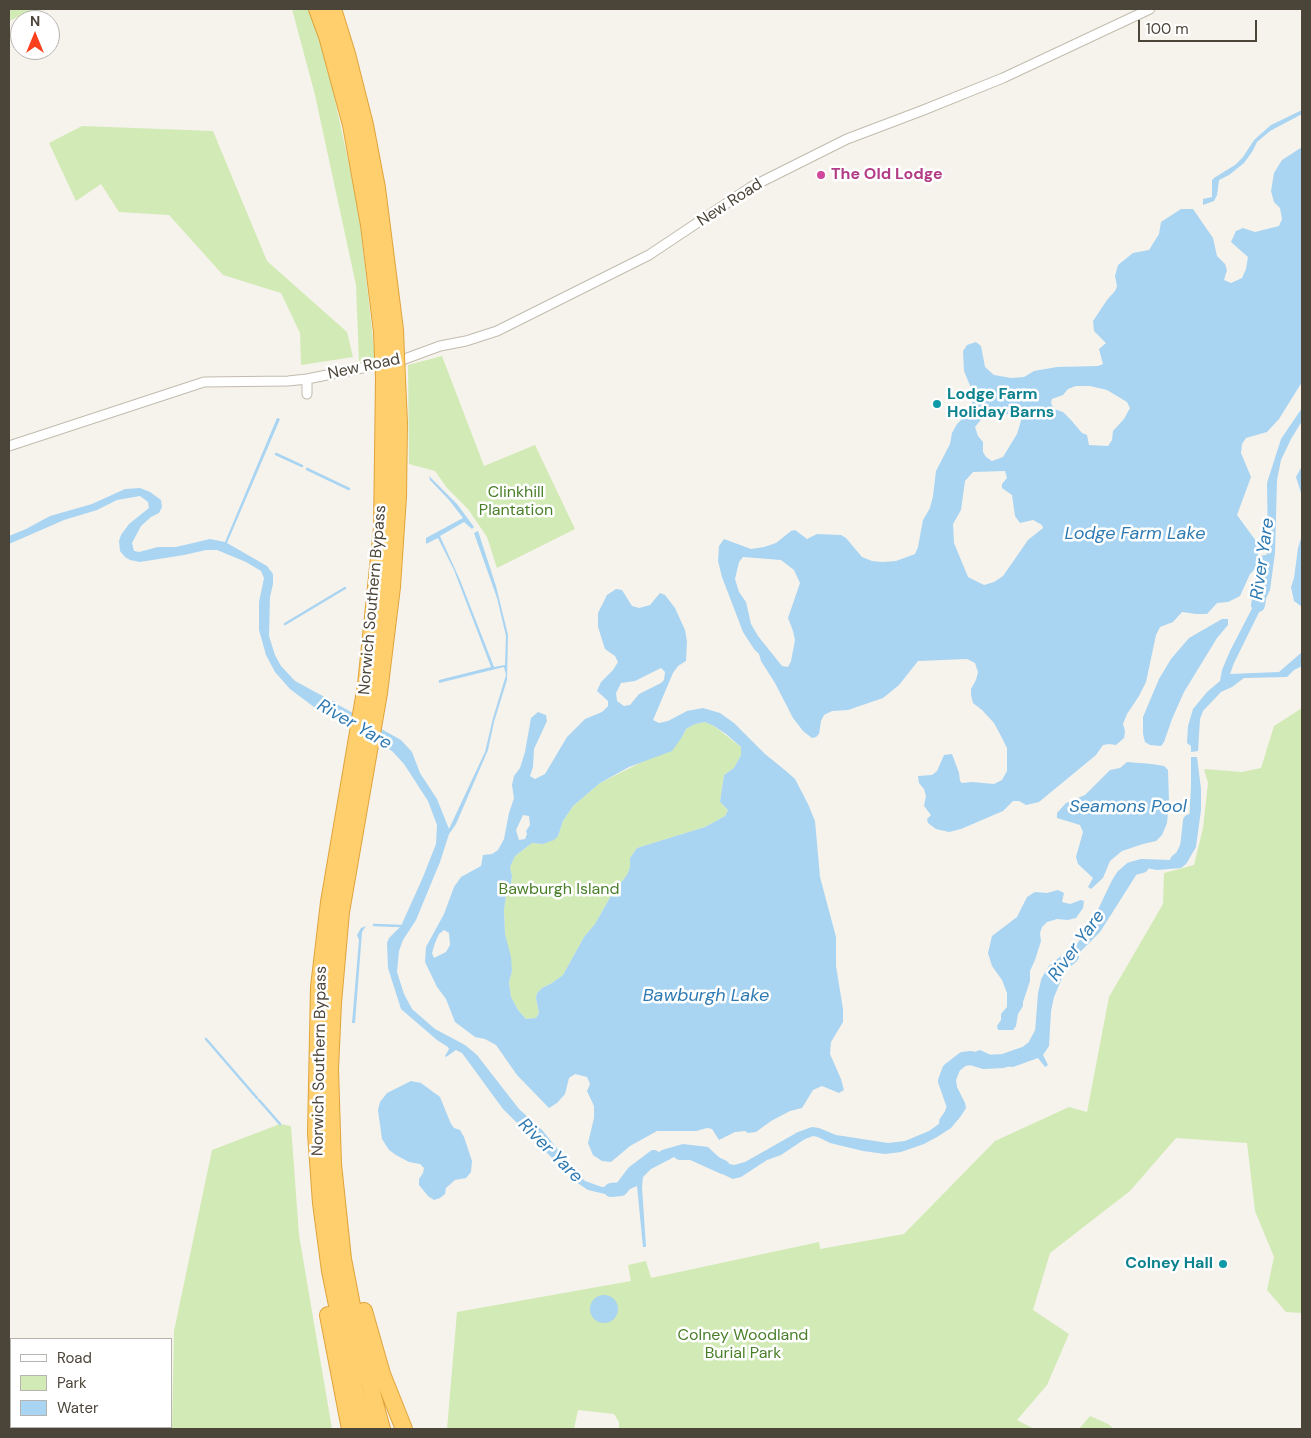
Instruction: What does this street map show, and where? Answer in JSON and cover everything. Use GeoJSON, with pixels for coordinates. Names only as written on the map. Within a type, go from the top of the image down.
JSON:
{"type":"FeatureCollection","features":[{"type":"Feature","properties":{"kind":"highway","name":"Norwich Southern Bypass"},"geometry":{"type":"LineString","coordinates":[[318,9],[351,125],[389,331]]}},
{"type":"Feature","properties":{"kind":"highway","name":"Norwich Southern Bypass"},"geometry":{"type":"LineString","coordinates":[[333,9],[347,54],[365,125],[377,188],[389,331],[391,379],[372,689],[361,759],[342,912],[333,1003],[330,1069],[333,1164],[343,1259],[362,1352],[382,1429]]}},
{"type":"Feature","properties":{"kind":"highway","name":"Norwich Southern Bypass"},"geometry":{"type":"LineString","coordinates":[[361,759],[329,902],[319,987],[316,1133],[321,1202],[330,1271],[354,1388],[366,1429]]}},
{"type":"Feature","properties":{"kind":"highway"},"geometry":{"type":"LineString","coordinates":[[319,987],[310,1114],[312,1175],[317,1232],[331,1336],[350,1429]]}},
{"type":"Feature","properties":{"kind":"highway"},"geometry":{"type":"LineString","coordinates":[[330,1069],[342,1200],[352,1268],[382,1374],[404,1429]]}},
{"type":"Feature","properties":{"kind":"street","name":"New Road"},"geometry":{"type":"LineString","coordinates":[[9,446],[204,382],[307,379],[402,360],[440,346],[466,341],[497,331],[649,255],[751,187],[847,139],[1003,78],[1150,9]]}},
{"type":"Feature","properties":{"kind":"street","name":"New Road"},"geometry":{"type":"LineString","coordinates":[[307,379],[307,394]]}},
{"type":"Feature","properties":{"kind":"green space"},"geometry":{"type":"Polygon","coordinates":[[[9,9],[36,9],[10,10],[9,21],[9,9]]]}},
{"type":"Feature","properties":{"kind":"green space"},"geometry":{"type":"Polygon","coordinates":[[[292,9],[310,9],[326,60],[358,205],[375,357],[359,361],[356,285],[315,95],[292,9]]]}},
{"type":"Feature","properties":{"kind":"green space"},"geometry":{"type":"Polygon","coordinates":[[[82,126],[213,131],[267,261],[347,332],[353,357],[301,365],[300,333],[281,293],[223,275],[169,215],[119,212],[101,184],[76,201],[49,143],[82,126]]]}},
{"type":"Feature","properties":{"kind":"green space","name":"Clinkhill Plantation"},"geometry":{"type":"Polygon","coordinates":[[[442,356],[484,466],[535,445],[575,529],[497,568],[487,537],[468,509],[447,488],[435,471],[409,464],[408,365],[442,356]]]}},
{"type":"Feature","properties":{"kind":"green space","name":"Colney Woodland Burial Park"},"geometry":{"type":"Polygon","coordinates":[[[1302,708],[1302,1313],[1286,1312],[1267,1290],[1274,1257],[1255,1211],[1247,1143],[1176,1138],[1130,1191],[1050,1253],[1033,1310],[1069,1334],[1047,1385],[1017,1420],[1034,1429],[619,1429],[619,1422],[614,1414],[578,1410],[574,1429],[447,1429],[457,1312],[631,1281],[628,1265],[646,1261],[651,1278],[819,1242],[820,1249],[904,1234],[995,1141],[1069,1107],[1087,1112],[1109,997],[1163,904],[1164,873],[1194,865],[1203,828],[1208,783],[1204,769],[1242,772],[1261,768],[1274,726],[1302,708]]]}},
{"type":"Feature","properties":{"kind":"green space","name":"Bawburgh Island"},"geometry":{"type":"Polygon","coordinates":[[[705,722],[714,726],[741,747],[741,755],[734,768],[724,775],[720,802],[728,810],[725,816],[705,827],[637,848],[630,858],[630,867],[627,875],[612,894],[595,924],[584,937],[563,975],[537,993],[539,1013],[536,1018],[526,1019],[518,1010],[511,997],[509,982],[512,971],[505,934],[504,910],[506,896],[511,884],[510,867],[515,856],[532,843],[543,844],[558,836],[563,821],[573,806],[600,783],[646,760],[682,737],[686,729],[695,724],[705,722]]]}},
{"type":"Feature","properties":{"kind":"green space"},"geometry":{"type":"Polygon","coordinates":[[[280,1124],[291,1126],[299,1235],[332,1429],[172,1429],[174,1331],[212,1150],[280,1124]]]}},
{"type":"Feature","properties":{"kind":"green space"},"geometry":{"type":"Polygon","coordinates":[[[1090,1416],[1108,1424],[1114,1429],[1079,1429],[1090,1416]]]}},
{"type":"Feature","properties":{"kind":"water"},"geometry":{"type":"Polygon","coordinates":[[[1302,110],[1302,114],[1270,131],[1257,142],[1244,163],[1219,180],[1217,195],[1214,201],[1203,205],[1203,199],[1212,197],[1212,180],[1214,178],[1235,165],[1243,157],[1254,140],[1271,125],[1302,110]]]}},
{"type":"Feature","properties":{"kind":"water","name":"Lodge Farm Lake"},"geometry":{"type":"Polygon","coordinates":[[[1302,147],[1302,382],[1279,419],[1267,432],[1246,438],[1242,444],[1241,453],[1251,477],[1237,515],[1256,541],[1258,554],[1256,568],[1250,574],[1240,596],[1228,602],[1217,603],[1207,614],[1182,612],[1173,622],[1160,627],[1156,635],[1146,682],[1123,724],[1124,738],[1116,745],[1103,745],[1096,755],[1039,802],[1026,805],[1019,801],[1013,801],[1003,811],[961,829],[949,832],[936,829],[928,823],[927,819],[931,815],[924,806],[926,796],[924,789],[919,783],[918,776],[932,775],[937,771],[944,755],[952,754],[962,783],[994,784],[1002,780],[1007,771],[1007,748],[994,723],[973,703],[971,689],[978,672],[975,663],[967,659],[918,661],[899,685],[883,698],[848,710],[832,711],[824,715],[819,734],[812,738],[803,731],[793,718],[761,661],[759,654],[743,632],[722,577],[718,561],[719,546],[724,539],[751,549],[764,547],[776,543],[795,530],[807,539],[817,534],[841,535],[846,538],[862,557],[872,561],[896,561],[915,554],[923,520],[930,508],[936,471],[950,444],[952,433],[957,424],[972,409],[973,393],[964,371],[963,351],[967,345],[976,342],[981,346],[985,367],[994,375],[1011,378],[1024,377],[1034,371],[1057,367],[1098,366],[1103,364],[1099,349],[1106,343],[1094,331],[1093,321],[1115,291],[1117,286],[1115,276],[1118,265],[1133,253],[1149,250],[1159,234],[1161,222],[1181,209],[1193,209],[1213,238],[1217,256],[1225,264],[1227,270],[1224,280],[1231,283],[1242,278],[1248,257],[1231,242],[1236,231],[1243,228],[1255,232],[1279,226],[1282,219],[1280,208],[1274,202],[1271,191],[1274,173],[1282,160],[1302,147]],[[1076,386],[1068,389],[1063,395],[1052,399],[1051,403],[1054,409],[1063,412],[1082,433],[1087,435],[1089,445],[1108,446],[1112,440],[1113,431],[1124,419],[1130,408],[1127,402],[1107,390],[1090,386],[1076,386]],[[1019,409],[1005,415],[991,411],[975,427],[978,436],[983,442],[983,452],[992,461],[1003,457],[1017,434],[1023,414],[1019,409]],[[1005,471],[973,472],[965,481],[961,510],[953,524],[954,543],[968,577],[984,585],[994,582],[1003,576],[1028,540],[1043,528],[1042,525],[1033,520],[1020,523],[1015,516],[1012,495],[1002,488],[1002,484],[1007,478],[1005,471]],[[743,557],[739,562],[735,579],[739,592],[746,602],[751,624],[782,666],[788,667],[795,640],[788,618],[800,583],[794,570],[781,560],[743,557]]]}},
{"type":"Feature","properties":{"kind":"water"},"geometry":{"type":"Polygon","coordinates":[[[1302,408],[1302,421],[1281,460],[1277,480],[1275,553],[1270,590],[1230,674],[1279,672],[1302,652],[1302,666],[1294,670],[1287,677],[1244,678],[1221,692],[1203,711],[1200,719],[1198,751],[1191,752],[1191,746],[1187,743],[1188,726],[1193,709],[1207,692],[1220,681],[1222,670],[1230,651],[1260,593],[1268,546],[1267,483],[1281,439],[1302,408]]]}},
{"type":"Feature","properties":{"kind":"water"},"geometry":{"type":"Polygon","coordinates":[[[277,418],[280,419],[227,543],[267,566],[273,574],[270,597],[269,636],[281,666],[295,681],[335,701],[335,703],[401,740],[412,752],[420,773],[437,799],[449,829],[485,752],[506,675],[504,667],[439,683],[439,680],[491,667],[454,570],[438,538],[426,544],[426,538],[463,518],[430,480],[429,476],[457,504],[474,527],[472,529],[464,522],[440,536],[460,580],[494,667],[505,665],[506,636],[497,598],[474,533],[478,531],[496,586],[508,635],[507,680],[494,722],[488,750],[456,824],[449,834],[440,862],[416,920],[403,940],[399,951],[397,972],[404,994],[412,1009],[435,1029],[465,1045],[477,1055],[519,1109],[542,1130],[585,1181],[602,1187],[620,1185],[631,1178],[644,1163],[662,1150],[683,1144],[708,1147],[725,1163],[734,1165],[745,1162],[798,1132],[812,1127],[836,1135],[888,1143],[905,1141],[929,1131],[946,1119],[953,1110],[953,1101],[946,1076],[958,1058],[980,1050],[995,1057],[1004,1057],[1027,1050],[1039,1043],[1042,1002],[1048,985],[1061,962],[1091,927],[1135,861],[1142,859],[1171,860],[1186,849],[1191,787],[1191,757],[1197,757],[1201,789],[1201,810],[1196,847],[1186,864],[1181,868],[1140,869],[1100,932],[1074,958],[1065,971],[1054,997],[1051,1011],[1049,1046],[1043,1055],[1048,1065],[1045,1067],[1038,1058],[1013,1067],[989,1065],[982,1060],[977,1060],[963,1067],[956,1080],[966,1108],[961,1116],[951,1128],[937,1137],[901,1152],[885,1154],[863,1151],[830,1143],[813,1136],[805,1139],[781,1155],[767,1160],[741,1177],[733,1179],[718,1172],[707,1159],[700,1156],[685,1154],[676,1156],[651,1169],[643,1177],[646,1247],[643,1247],[637,1186],[625,1191],[605,1194],[588,1190],[576,1182],[503,1109],[462,1053],[456,1050],[446,1057],[448,1047],[401,1009],[388,968],[387,943],[389,938],[401,926],[423,877],[436,844],[437,825],[428,801],[404,764],[392,751],[314,707],[290,689],[275,672],[266,655],[259,630],[259,602],[264,578],[261,571],[246,562],[217,550],[206,550],[140,562],[125,557],[120,551],[119,541],[121,535],[129,524],[149,508],[148,502],[140,496],[117,500],[97,510],[64,520],[9,544],[9,536],[50,516],[92,504],[125,489],[140,488],[161,500],[162,507],[159,513],[141,526],[132,543],[134,551],[139,552],[158,547],[176,547],[210,539],[225,542],[277,418]]]}},
{"type":"Feature","properties":{"kind":"water"},"geometry":{"type":"Polygon","coordinates":[[[1302,466],[1302,496],[1296,477],[1302,466]]]}},
{"type":"Feature","properties":{"kind":"water"},"geometry":{"type":"Polygon","coordinates":[[[1302,535],[1302,607],[1294,601],[1291,587],[1302,535]]]}},
{"type":"Feature","properties":{"kind":"water","name":"Bawburgh Lake"},"geometry":{"type":"Polygon","coordinates":[[[616,589],[622,590],[632,606],[639,608],[650,605],[660,593],[665,595],[675,608],[685,630],[687,641],[686,661],[678,666],[673,673],[653,720],[659,723],[668,721],[687,711],[703,708],[720,713],[734,723],[765,754],[795,779],[808,804],[815,821],[820,877],[836,937],[836,966],[843,1009],[843,1022],[831,1042],[830,1054],[844,1090],[839,1093],[822,1086],[813,1090],[802,1108],[790,1111],[756,1132],[735,1132],[719,1140],[712,1129],[707,1128],[696,1131],[657,1131],[630,1146],[611,1162],[602,1161],[593,1155],[588,1143],[594,1118],[594,1106],[587,1091],[590,1084],[587,1077],[575,1074],[569,1078],[565,1094],[557,1103],[549,1108],[517,1075],[496,1045],[485,1039],[475,1037],[455,1022],[446,999],[437,987],[425,962],[426,947],[444,914],[454,887],[461,877],[481,866],[483,855],[492,854],[498,850],[504,839],[514,798],[512,785],[514,776],[520,768],[525,752],[531,718],[538,712],[546,715],[547,721],[534,749],[533,767],[530,776],[535,779],[545,774],[567,737],[585,719],[602,712],[608,706],[608,701],[597,691],[601,682],[618,662],[615,656],[605,649],[598,627],[598,613],[607,595],[616,589]],[[661,668],[635,681],[621,683],[616,693],[617,701],[624,706],[630,705],[639,694],[661,683],[664,680],[665,672],[661,668]],[[705,722],[695,724],[686,729],[672,751],[629,767],[600,783],[573,806],[563,821],[558,836],[554,840],[543,844],[532,843],[515,856],[510,867],[511,884],[506,896],[504,910],[505,934],[511,957],[512,971],[509,982],[511,997],[518,1010],[526,1019],[536,1018],[539,1013],[537,993],[563,975],[584,937],[595,924],[612,894],[627,875],[630,867],[630,858],[637,848],[705,827],[725,816],[728,810],[720,802],[724,775],[734,768],[741,755],[741,747],[714,726],[705,722]],[[523,815],[516,830],[519,840],[525,839],[526,831],[530,825],[529,816],[523,815]],[[444,930],[439,934],[432,953],[434,958],[446,952],[450,945],[449,933],[444,930]]]}},
{"type":"Feature","properties":{"kind":"water"},"geometry":{"type":"Polygon","coordinates":[[[1222,619],[1228,619],[1228,625],[1217,638],[1184,692],[1164,742],[1161,746],[1150,745],[1145,742],[1143,734],[1143,717],[1159,679],[1171,659],[1189,638],[1222,619]]]}},
{"type":"Feature","properties":{"kind":"water","name":"Seamons Pool"},"geometry":{"type":"Polygon","coordinates":[[[1127,762],[1164,766],[1168,770],[1169,802],[1167,823],[1162,835],[1156,841],[1122,851],[1110,861],[1103,878],[1091,889],[1088,887],[1093,878],[1078,864],[1076,857],[1083,832],[1080,825],[1057,818],[1057,813],[1066,803],[1085,795],[1110,770],[1120,768],[1127,762]]]}},
{"type":"Feature","properties":{"kind":"water"},"geometry":{"type":"Polygon","coordinates":[[[1058,890],[1064,893],[1062,902],[1070,904],[1081,900],[1084,901],[1083,908],[1076,918],[1068,920],[1057,919],[1047,922],[1042,927],[1040,933],[1041,941],[1030,971],[1030,981],[1023,1006],[1018,1014],[1016,1026],[1013,1030],[998,1030],[997,1026],[1001,1020],[1001,1014],[1007,1007],[1007,993],[1002,980],[992,966],[988,953],[992,936],[1017,917],[1027,897],[1035,892],[1047,893],[1058,890]]]}},
{"type":"Feature","properties":{"kind":"water"},"geometry":{"type":"Polygon","coordinates":[[[366,926],[362,932],[355,1023],[352,1023],[359,940],[357,935],[361,928],[366,926]]]}},
{"type":"Feature","properties":{"kind":"water"},"geometry":{"type":"Polygon","coordinates":[[[411,1081],[421,1083],[440,1097],[451,1124],[454,1128],[460,1130],[464,1137],[472,1161],[471,1172],[466,1178],[455,1180],[446,1188],[445,1194],[434,1200],[419,1185],[419,1179],[424,1168],[420,1164],[409,1162],[396,1155],[389,1150],[382,1139],[378,1110],[380,1102],[387,1093],[411,1081]]]}},
{"type":"Feature","properties":{"kind":"water"},"geometry":{"type":"Polygon","coordinates":[[[604,1295],[614,1299],[618,1309],[614,1319],[604,1323],[594,1319],[590,1309],[594,1299],[604,1295]]]}},
{"type":"Feature","properties":{"kind":"waterway"},"geometry":{"type":"LineString","coordinates":[[276,454],[302,466]]}},
{"type":"Feature","properties":{"kind":"waterway"},"geometry":{"type":"LineString","coordinates":[[307,469],[349,489]]}},
{"type":"Feature","properties":{"kind":"waterway","name":"River Yare"},"geometry":{"type":"LineString","coordinates":[[1258,605],[1265,562]]}},
{"type":"Feature","properties":{"kind":"waterway"},"geometry":{"type":"LineString","coordinates":[[285,624],[345,588]]}},
{"type":"Feature","properties":{"kind":"waterway","name":"River Yare"},"geometry":{"type":"LineString","coordinates":[[1177,861],[1182,857],[1187,847],[1190,821]]}},
{"type":"Feature","properties":{"kind":"waterway","name":"River Yare"},"geometry":{"type":"LineString","coordinates":[[1105,911],[1123,876],[1131,869],[1142,866]]}},
{"type":"Feature","properties":{"kind":"waterway"},"geometry":{"type":"LineString","coordinates":[[374,925],[401,926]]}},
{"type":"Feature","properties":{"kind":"waterway","name":"River Yare"},"geometry":{"type":"LineString","coordinates":[[946,1122],[954,1107],[945,1081],[949,1070],[963,1059],[971,1058],[984,1062],[1003,1061],[1026,1053],[1034,1047],[1042,1032],[1048,981],[1054,971],[1072,956]]}},
{"type":"Feature","properties":{"kind":"waterway"},"geometry":{"type":"LineString","coordinates":[[206,1039],[257,1098]]}},
{"type":"Feature","properties":{"kind":"waterway"},"geometry":{"type":"LineString","coordinates":[[259,1100],[280,1124]]}},
{"type":"Feature","properties":{"kind":"waterway","name":"River Yare"},"geometry":{"type":"LineString","coordinates":[[680,1153],[692,1153],[723,1167]]}},
{"type":"Feature","properties":{"kind":"waterway","name":"River Yare"},"geometry":{"type":"LineString","coordinates":[[611,1190],[621,1189],[634,1172],[654,1157]]}},
{"type":"Feature","properties":{"kind":"place","name":"The Old Lodge"},"geometry":{"type":"Point","coordinates":[821,175]}},
{"type":"Feature","properties":{"kind":"place","name":"Lodge Farm Holiday Barns"},"geometry":{"type":"Point","coordinates":[937,404]}},
{"type":"Feature","properties":{"kind":"place","name":"Colney Hall"},"geometry":{"type":"Point","coordinates":[1223,1264]}}]}
